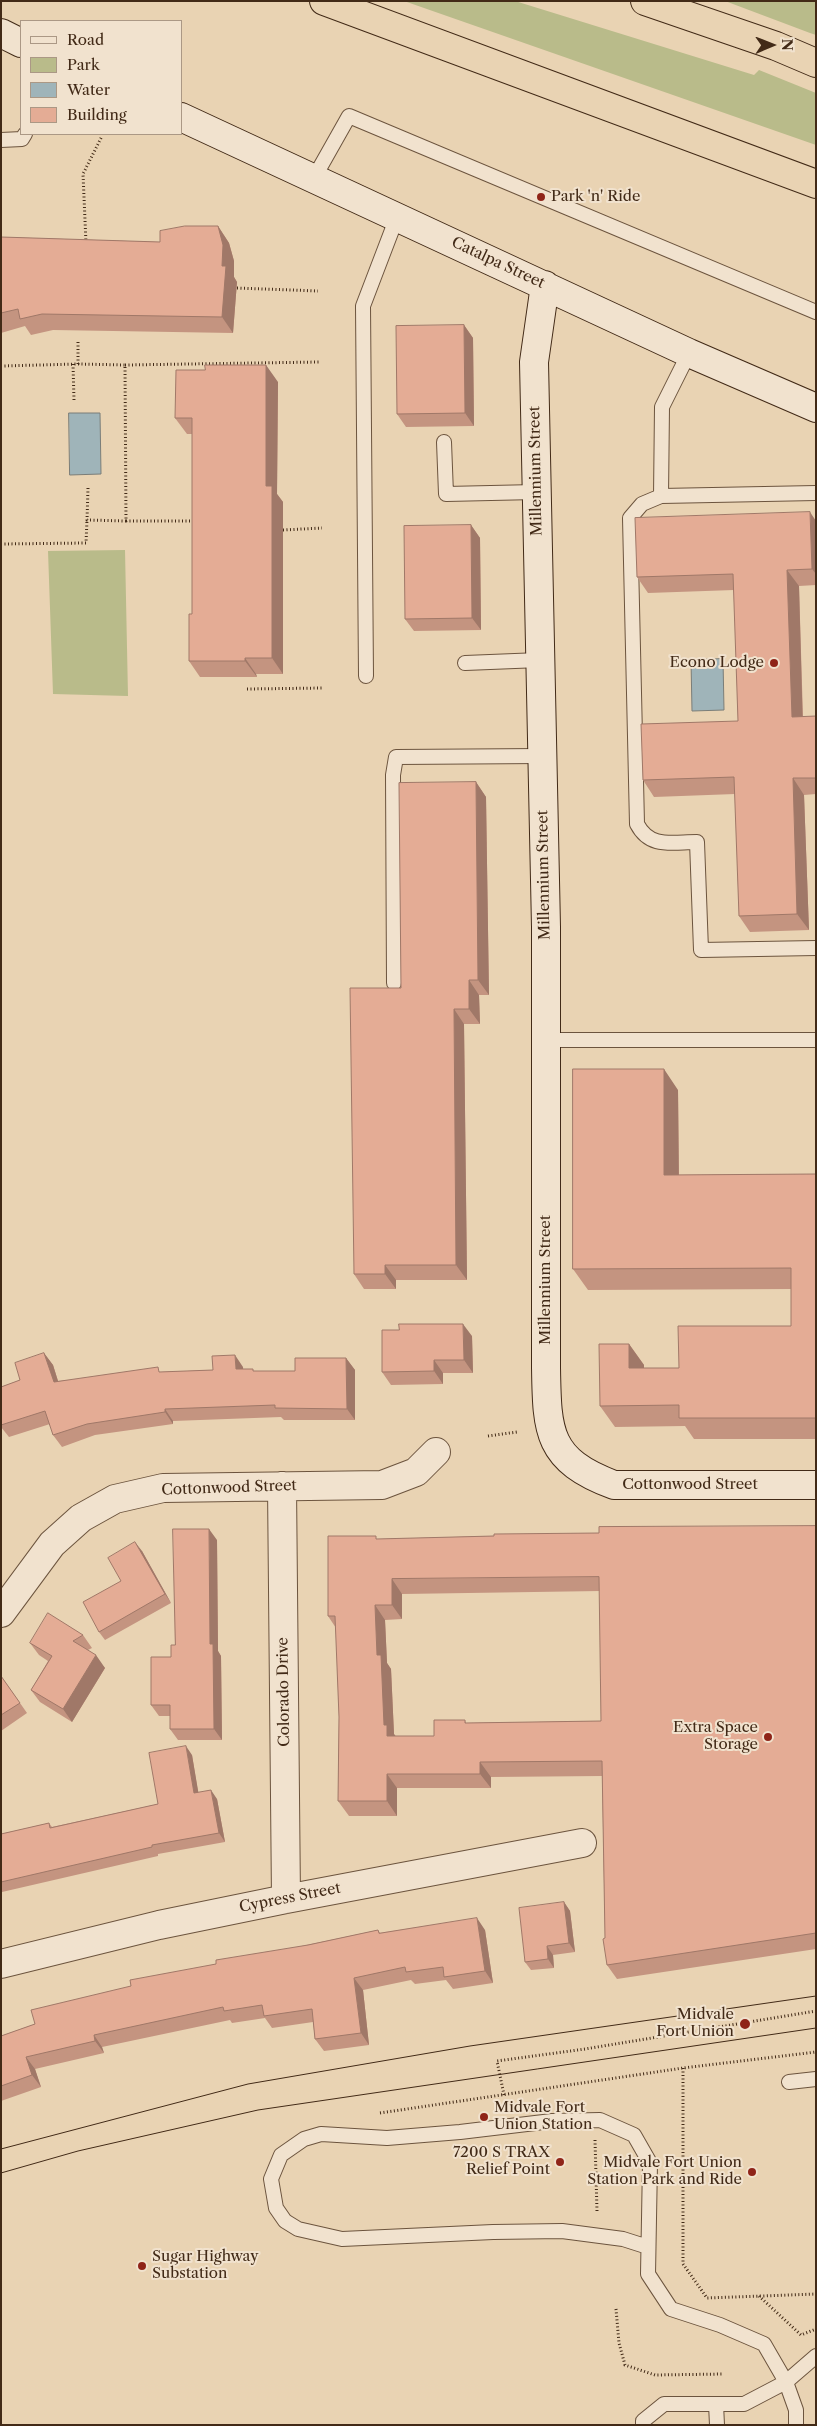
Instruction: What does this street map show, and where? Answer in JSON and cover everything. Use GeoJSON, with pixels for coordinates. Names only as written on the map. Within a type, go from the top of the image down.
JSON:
{"type":"FeatureCollection","features":[{"type":"Feature","properties":{"kind":"highway"},"geometry":{"type":"LineString","coordinates":[[324,1],[816,184]]}},
{"type":"Feature","properties":{"kind":"highway"},"geometry":{"type":"LineString","coordinates":[[645,1],[776,46],[816,63]]}},
{"type":"Feature","properties":{"kind":"street"},"geometry":{"type":"LineString","coordinates":[[1,33],[20,42]]}},
{"type":"Feature","properties":{"kind":"street","name":"Catalpa Street"},"geometry":{"type":"LineString","coordinates":[[182,117],[689,353],[816,408]]}},
{"type":"Feature","properties":{"kind":"street","name":"Millennium Street"},"geometry":{"type":"LineString","coordinates":[[545,285],[534,362],[546,927],[547,1412],[551,1432],[558,1448],[570,1461]]}},
{"type":"Feature","properties":{"kind":"street","name":"Cottonwood Street"},"geometry":{"type":"LineString","coordinates":[[1,1613],[52,1544],[81,1518],[115,1499],[163,1488],[382,1485],[416,1472],[436,1452]]}},
{"type":"Feature","properties":{"kind":"street","name":"Cottonwood Street"},"geometry":{"type":"LineString","coordinates":[[570,1461],[595,1478],[614,1485],[816,1485]]}},
{"type":"Feature","properties":{"kind":"street","name":"Colorado Drive"},"geometry":{"type":"LineString","coordinates":[[282,1486],[286,1899]]}},
{"type":"Feature","properties":{"kind":"street","name":"Cypress Street"},"geometry":{"type":"LineString","coordinates":[[1,1964],[159,1925],[582,1842]]}},
{"type":"Feature","properties":{"kind":"lane"},"geometry":{"type":"LineString","coordinates":[[314,178],[349,116],[816,312]]}},
{"type":"Feature","properties":{"kind":"lane"},"geometry":{"type":"LineString","coordinates":[[1,140],[22,139],[24,135]]}},
{"type":"Feature","properties":{"kind":"lane"},"geometry":{"type":"LineString","coordinates":[[366,676],[363,306],[397,217]]}},
{"type":"Feature","properties":{"kind":"lane"},"geometry":{"type":"LineString","coordinates":[[661,496],[662,406],[689,353]]}},
{"type":"Feature","properties":{"kind":"lane"},"geometry":{"type":"LineString","coordinates":[[444,442],[446,494],[536,492]]}},
{"type":"Feature","properties":{"kind":"lane"},"geometry":{"type":"LineString","coordinates":[[816,493],[661,496],[642,504],[630,518],[636,824],[642,835],[652,841],[697,842],[701,950],[816,948]]}},
{"type":"Feature","properties":{"kind":"lane"},"geometry":{"type":"LineString","coordinates":[[465,663],[540,660]]}},
{"type":"Feature","properties":{"kind":"lane"},"geometry":{"type":"LineString","coordinates":[[394,983],[393,775],[396,757],[542,756]]}},
{"type":"Feature","properties":{"kind":"lane"},"geometry":{"type":"LineString","coordinates":[[545,1040],[816,1040]]}},
{"type":"Feature","properties":{"kind":"lane"},"geometry":{"type":"LineString","coordinates":[[789,2082],[816,2079]]}},
{"type":"Feature","properties":{"kind":"lane"},"geometry":{"type":"LineString","coordinates":[[648,2248],[623,2239],[562,2231],[493,2232],[342,2239],[298,2230],[285,2221],[276,2208],[272,2179],[282,2155],[304,2139],[321,2134],[387,2138],[460,2132],[552,2121],[600,2120],[634,2135],[650,2163],[648,2274],[671,2309],[720,2325],[764,2344],[786,2382],[796,2410],[796,2425]]}},
{"type":"Feature","properties":{"kind":"lane"},"geometry":{"type":"LineString","coordinates":[[643,2425],[643,2421],[664,2404],[744,2404],[786,2382],[816,2356]]}},
{"type":"Feature","properties":{"kind":"lane"},"geometry":{"type":"LineString","coordinates":[[716,2404],[717,2425]]}},
{"type":"Feature","properties":{"kind":"path"},"geometry":{"type":"LineString","coordinates":[[86,246],[83,174],[102,136]]}},
{"type":"Feature","properties":{"kind":"path"},"geometry":{"type":"LineString","coordinates":[[237,288],[318,291]]}},
{"type":"Feature","properties":{"kind":"path"},"geometry":{"type":"LineString","coordinates":[[74,400],[78,342]]}},
{"type":"Feature","properties":{"kind":"path"},"geometry":{"type":"LineString","coordinates":[[1,366],[319,362]]}},
{"type":"Feature","properties":{"kind":"path"},"geometry":{"type":"LineString","coordinates":[[126,365],[126,521]]}},
{"type":"Feature","properties":{"kind":"path"},"geometry":{"type":"LineString","coordinates":[[1,544],[86,543],[88,488]]}},
{"type":"Feature","properties":{"kind":"path"},"geometry":{"type":"LineString","coordinates":[[87,520],[203,521]]}},
{"type":"Feature","properties":{"kind":"path"},"geometry":{"type":"LineString","coordinates":[[283,530],[322,528]]}},
{"type":"Feature","properties":{"kind":"path"},"geometry":{"type":"LineString","coordinates":[[247,689],[323,688]]}},
{"type":"Feature","properties":{"kind":"path"},"geometry":{"type":"LineString","coordinates":[[488,1436],[517,1432]]}},
{"type":"Feature","properties":{"kind":"path"},"geometry":{"type":"LineString","coordinates":[[504,2095],[497,2061],[585,2049],[816,2011]]}},
{"type":"Feature","properties":{"kind":"path"},"geometry":{"type":"LineString","coordinates":[[380,2113],[683,2068],[816,2052]]}},
{"type":"Feature","properties":{"kind":"path"},"geometry":{"type":"LineString","coordinates":[[683,2068],[683,2264],[707,2298],[816,2294]]}},
{"type":"Feature","properties":{"kind":"path"},"geometry":{"type":"LineString","coordinates":[[595,2138],[597,2212]]}},
{"type":"Feature","properties":{"kind":"path"},"geometry":{"type":"LineString","coordinates":[[758,2296],[801,2335],[816,2329]]}},
{"type":"Feature","properties":{"kind":"path"},"geometry":{"type":"LineString","coordinates":[[616,2309],[619,2343],[625,2365],[656,2375],[723,2374]]}},
{"type":"Feature","properties":{"kind":"green space"},"geometry":{"type":"Polygon","coordinates":[[[404,1],[515,1],[754,75],[759,70],[816,93],[816,145],[404,1]]]}},
{"type":"Feature","properties":{"kind":"green space"},"geometry":{"type":"Polygon","coordinates":[[[725,1],[816,1],[816,35],[810,33],[725,1]]]}},
{"type":"Feature","properties":{"kind":"green space"},"geometry":{"type":"Polygon","coordinates":[[[125,550],[128,696],[53,694],[48,551],[125,550]]]}},
{"type":"Feature","properties":{"kind":"water"},"geometry":{"type":"Polygon","coordinates":[[[69,413],[100,413],[101,474],[70,475],[69,413]]]}},
{"type":"Feature","properties":{"kind":"water"},"geometry":{"type":"Polygon","coordinates":[[[723,659],[724,710],[692,711],[691,660],[723,659]]]}},
{"type":"Feature","properties":{"kind":"building"},"geometry":{"type":"Polygon","coordinates":[[[185,226],[218,226],[223,245],[222,266],[226,266],[222,317],[42,314],[20,319],[18,309],[1,313],[1,237],[160,242],[160,231],[185,226]]]}},
{"type":"Feature","properties":{"kind":"building"},"geometry":{"type":"Polygon","coordinates":[[[464,325],[465,413],[397,414],[396,326],[464,325]]]}},
{"type":"Feature","properties":{"kind":"building"},"geometry":{"type":"Polygon","coordinates":[[[205,365],[266,365],[266,486],[272,486],[272,658],[245,658],[245,661],[189,661],[189,614],[192,614],[192,418],[175,418],[176,370],[205,370],[205,365]]]}},
{"type":"Feature","properties":{"kind":"building","name":"Econo Lodge"},"geometry":{"type":"Polygon","coordinates":[[[810,512],[812,569],[787,570],[792,717],[816,716],[816,778],[793,778],[797,914],[739,916],[734,777],[643,780],[641,724],[738,721],[733,574],[637,577],[635,518],[810,512]]]}},
{"type":"Feature","properties":{"kind":"building"},"geometry":{"type":"Polygon","coordinates":[[[471,525],[472,618],[405,619],[404,526],[471,525]]]}},
{"type":"Feature","properties":{"kind":"building"},"geometry":{"type":"Polygon","coordinates":[[[476,782],[478,980],[469,980],[469,1009],[454,1009],[456,1265],[385,1265],[385,1274],[354,1274],[350,988],[401,988],[399,783],[476,782]]]}},
{"type":"Feature","properties":{"kind":"building"},"geometry":{"type":"Polygon","coordinates":[[[573,1069],[664,1069],[664,1175],[816,1174],[816,1418],[679,1418],[679,1405],[600,1406],[599,1344],[629,1344],[629,1368],[679,1368],[678,1326],[791,1326],[791,1268],[573,1269],[573,1069]]]}},
{"type":"Feature","properties":{"kind":"building"},"geometry":{"type":"Polygon","coordinates":[[[399,1324],[463,1324],[464,1360],[434,1360],[434,1371],[382,1372],[382,1330],[399,1330],[399,1324]]]}},
{"type":"Feature","properties":{"kind":"building"},"geometry":{"type":"Polygon","coordinates":[[[44,1353],[54,1382],[158,1367],[159,1372],[213,1370],[212,1356],[235,1355],[236,1369],[253,1369],[253,1371],[295,1371],[295,1358],[346,1358],[347,1409],[275,1408],[275,1405],[165,1409],[165,1412],[87,1424],[53,1435],[45,1411],[1,1425],[1,1387],[20,1380],[15,1363],[44,1353]]]}},
{"type":"Feature","properties":{"kind":"building"},"geometry":{"type":"Polygon","coordinates":[[[816,1526],[816,1933],[607,1965],[603,1939],[605,1938],[602,1761],[480,1762],[480,1774],[387,1774],[387,1801],[338,1801],[339,1717],[335,1616],[328,1616],[328,1536],[376,1536],[376,1539],[494,1536],[494,1534],[599,1533],[599,1527],[816,1526]],[[599,1577],[392,1579],[392,1605],[375,1605],[377,1655],[381,1655],[384,1725],[387,1725],[387,1736],[434,1736],[434,1720],[465,1720],[465,1723],[601,1721],[599,1577]]]}},
{"type":"Feature","properties":{"kind":"building"},"geometry":{"type":"Polygon","coordinates":[[[173,1529],[209,1529],[210,1644],[213,1644],[214,1729],[170,1729],[170,1705],[151,1705],[151,1657],[171,1657],[171,1645],[175,1645],[173,1529]]]}},
{"type":"Feature","properties":{"kind":"building"},"geometry":{"type":"Polygon","coordinates":[[[135,1542],[165,1594],[99,1632],[83,1602],[121,1581],[108,1558],[135,1542]]]}},
{"type":"Feature","properties":{"kind":"building"},"geometry":{"type":"Polygon","coordinates":[[[48,1613],[83,1635],[73,1641],[96,1655],[63,1709],[31,1690],[52,1656],[30,1643],[48,1613]]]}},
{"type":"Feature","properties":{"kind":"building"},"geometry":{"type":"Polygon","coordinates":[[[1,1676],[20,1703],[1,1715],[1,1676]]]}},
{"type":"Feature","properties":{"kind":"building"},"geometry":{"type":"Polygon","coordinates":[[[186,1746],[194,1793],[211,1790],[219,1833],[152,1845],[152,1847],[1,1882],[1,1834],[49,1823],[50,1828],[158,1804],[149,1753],[186,1746]]]}},
{"type":"Feature","properties":{"kind":"building"},"geometry":{"type":"Polygon","coordinates":[[[564,1902],[569,1943],[547,1946],[548,1959],[525,1962],[519,1908],[564,1902]]]}},
{"type":"Feature","properties":{"kind":"building"},"geometry":{"type":"Polygon","coordinates":[[[477,1918],[485,1971],[444,1977],[443,1967],[406,1972],[405,1967],[354,1978],[361,2033],[315,2039],[312,2009],[264,2016],[262,2005],[224,2011],[223,2007],[94,2035],[95,2041],[26,2057],[32,2075],[1,2086],[1,2036],[35,2024],[31,2010],[131,1986],[130,1980],[216,1964],[216,1960],[308,1945],[378,1930],[379,1933],[477,1918]]]}},
{"type":"Feature","properties":{"kind":"tram line"},"geometry":{"type":"LineString","coordinates":[[1,2149],[248,2084],[470,2046],[816,1996]]}},
{"type":"Feature","properties":{"kind":"tram line"},"geometry":{"type":"LineString","coordinates":[[1,2173],[78,2151],[258,2110],[816,2028]]}},
{"type":"Feature","properties":{"kind":"place","name":"Park 'n' Ride"},"geometry":{"type":"Point","coordinates":[541,197]}},
{"type":"Feature","properties":{"kind":"place","name":"Econo Lodge"},"geometry":{"type":"Point","coordinates":[774,663]}},
{"type":"Feature","properties":{"kind":"place","name":"Extra Space Storage"},"geometry":{"type":"Point","coordinates":[768,1737]}},
{"type":"Feature","properties":{"kind":"place","name":"Midvale Fort Union"},"geometry":{"type":"Point","coordinates":[745,2024]}},
{"type":"Feature","properties":{"kind":"place","name":"Midvale Fort Union Station"},"geometry":{"type":"Point","coordinates":[484,2117]}},
{"type":"Feature","properties":{"kind":"place","name":"7200 S TRAX Relief Point"},"geometry":{"type":"Point","coordinates":[560,2162]}},
{"type":"Feature","properties":{"kind":"place","name":"Midvale Fort Union Station Park and Ride"},"geometry":{"type":"Point","coordinates":[752,2172]}},
{"type":"Feature","properties":{"kind":"place","name":"Sugar Highway Substation"},"geometry":{"type":"Point","coordinates":[142,2266]}}]}
